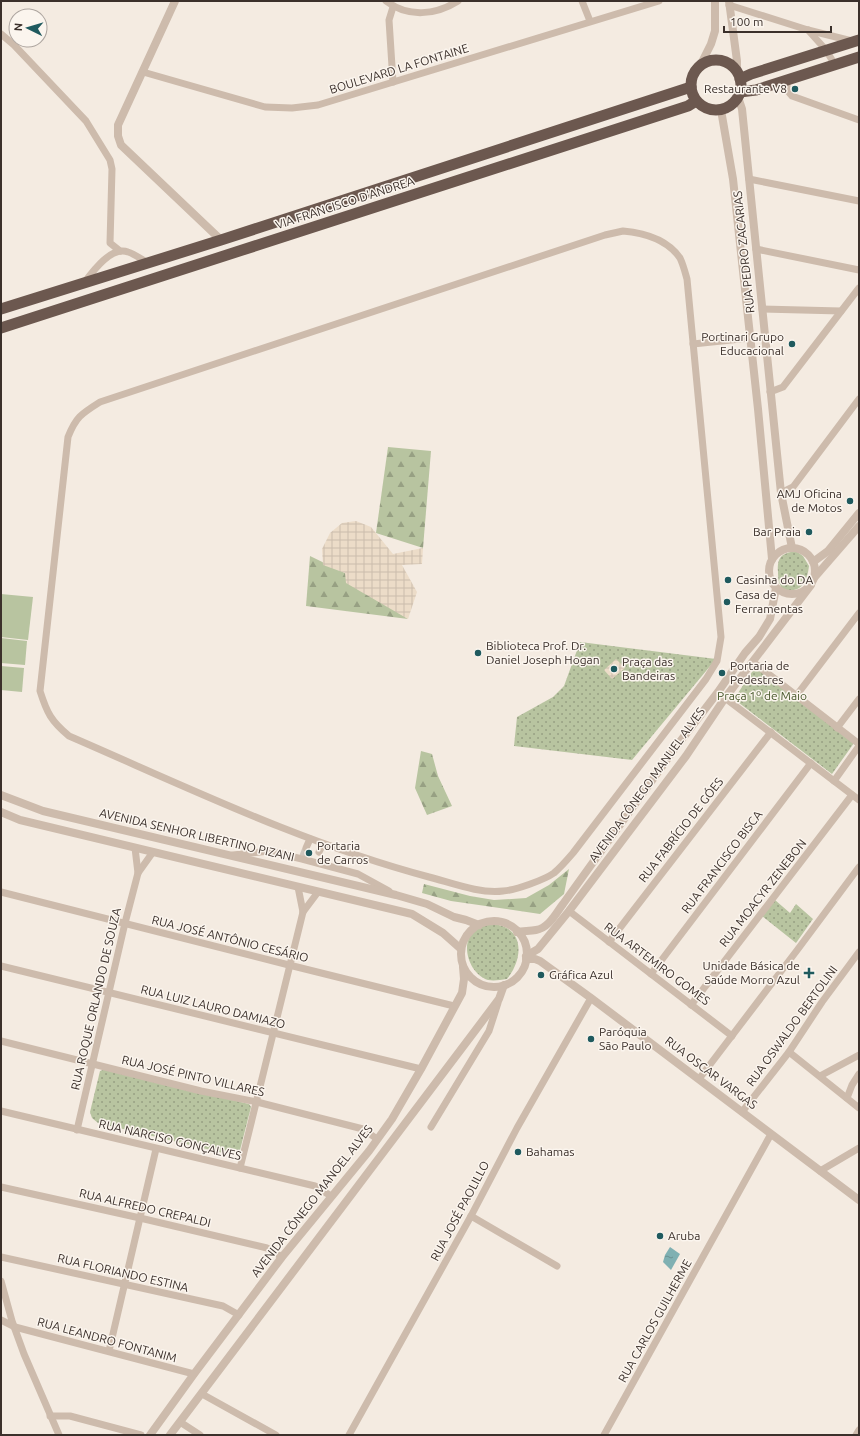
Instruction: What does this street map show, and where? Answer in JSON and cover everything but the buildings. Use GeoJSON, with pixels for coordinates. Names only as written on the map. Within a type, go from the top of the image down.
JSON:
{"type":"FeatureCollection","features":[{"type":"Feature","properties":{"kind":"highway"},"geometry":{"type":"LineString","coordinates":[[738,75],[752,74],[826,50],[858,42]]}},
{"type":"Feature","properties":{"kind":"highway"},"geometry":{"type":"LineString","coordinates":[[739,94],[859,57]]}},
{"type":"Feature","properties":{"kind":"highway"},"geometry":{"type":"LineString","coordinates":[[715,60],[724,61],[731,65],[738,75],[739,94],[733,103],[727,107],[720,110],[712,110],[703,107],[692,95],[692,79],[695,72],[700,66],[707,62],[715,60]]}},
{"type":"Feature","properties":{"kind":"highway","name":"VIA FRANCISCO D'ANDREA"},"geometry":{"type":"LineString","coordinates":[[1,309],[221,240],[691,87]]}},
{"type":"Feature","properties":{"kind":"highway","name":"VIA FRANCISCO D'ANDREA"},"geometry":{"type":"LineString","coordinates":[[1,328],[681,108],[696,101]]}},
{"type":"Feature","properties":{"kind":"street"},"geometry":{"type":"LineString","coordinates":[[175,1],[118,125],[118,136],[121,145],[221,240]]}},
{"type":"Feature","properties":{"kind":"street"},"geometry":{"type":"LineString","coordinates":[[386,1],[393,7],[407,11],[427,13],[446,8],[458,1]]}},
{"type":"Feature","properties":{"kind":"street"},"geometry":{"type":"LineString","coordinates":[[582,1],[590,22]]}},
{"type":"Feature","properties":{"kind":"street","name":"BOULEVARD LA FONTAINE"},"geometry":{"type":"LineString","coordinates":[[143,72],[265,107],[292,108],[318,105],[659,1]]}},
{"type":"Feature","properties":{"kind":"street"},"geometry":{"type":"LineString","coordinates":[[700,66],[711,44],[715,31],[715,1]]}},
{"type":"Feature","properties":{"kind":"street"},"geometry":{"type":"LineString","coordinates":[[738,75],[729,3],[808,30],[858,42]]}},
{"type":"Feature","properties":{"kind":"street"},"geometry":{"type":"LineString","coordinates":[[393,7],[389,20],[393,82]]}},
{"type":"Feature","properties":{"kind":"street"},"geometry":{"type":"LineString","coordinates":[[808,30],[826,50],[835,65]]}},
{"type":"Feature","properties":{"kind":"street"},"geometry":{"type":"LineString","coordinates":[[1,34],[14,45],[86,121],[110,160],[112,169],[110,243],[120,251]]}},
{"type":"Feature","properties":{"kind":"street"},"geometry":{"type":"LineString","coordinates":[[787,80],[787,90],[792,96],[859,120]]}},
{"type":"Feature","properties":{"kind":"street","name":"RUA PEDRO ZACARIAS"},"geometry":{"type":"LineString","coordinates":[[739,94],[742,109],[781,493],[792,548]]}},
{"type":"Feature","properties":{"kind":"street","name":"RUA PEDRO ZACARIAS"},"geometry":{"type":"LineString","coordinates":[[720,110],[733,179],[772,559]]}},
{"type":"Feature","properties":{"kind":"street"},"geometry":{"type":"LineString","coordinates":[[749,180],[859,201]]}},
{"type":"Feature","properties":{"kind":"street"},"geometry":{"type":"LineString","coordinates":[[623,231],[640,233],[656,238],[669,247],[680,259],[687,279],[693,344],[721,637],[717,661],[706,679],[573,853],[554,873],[529,885],[503,891],[478,890],[397,868],[310,839],[69,736],[55,724],[46,709],[40,691],[68,438],[74,423],[83,413],[100,402],[605,235],[623,231]]}},
{"type":"Feature","properties":{"kind":"street"},"geometry":{"type":"LineString","coordinates":[[756,250],[859,270]]}},
{"type":"Feature","properties":{"kind":"street"},"geometry":{"type":"LineString","coordinates":[[83,284],[99,264],[114,253],[120,251],[130,252],[148,263]]}},
{"type":"Feature","properties":{"kind":"street"},"geometry":{"type":"LineString","coordinates":[[770,392],[783,387],[859,288]]}},
{"type":"Feature","properties":{"kind":"street"},"geometry":{"type":"LineString","coordinates":[[762,309],[841,311]]}},
{"type":"Feature","properties":{"kind":"street"},"geometry":{"type":"LineString","coordinates":[[693,344],[750,338]]}},
{"type":"Feature","properties":{"kind":"street"},"geometry":{"type":"LineString","coordinates":[[781,493],[793,487],[859,399]]}},
{"type":"Feature","properties":{"kind":"street"},"geometry":{"type":"LineString","coordinates":[[813,562],[828,551],[859,513]]}},
{"type":"Feature","properties":{"kind":"street","name":"AVENIDA CÔNEGO MANUEL ALVES"},"geometry":{"type":"LineString","coordinates":[[526,957],[538,949],[569,911],[686,756],[726,698],[812,581],[859,526]]}},
{"type":"Feature","properties":{"kind":"street"},"geometry":{"type":"LineString","coordinates":[[792,548],[805,552],[813,562],[815,570],[812,581],[805,590],[798,594],[782,592],[776,588],[771,582],[769,574],[769,566],[772,559],[785,549],[792,548]]}},
{"type":"Feature","properties":{"kind":"street","name":"AVENIDA CÔNEGO MANUEL ALVES"},"geometry":{"type":"LineString","coordinates":[[517,932],[535,931],[542,929],[548,924],[745,653],[759,637],[770,619],[776,588]]}},
{"type":"Feature","properties":{"kind":"street"},"geometry":{"type":"LineString","coordinates":[[796,696],[859,613]]}},
{"type":"Feature","properties":{"kind":"street"},"geometry":{"type":"LineString","coordinates":[[759,637],[750,655],[750,659],[859,745],[834,781]]}},
{"type":"Feature","properties":{"kind":"street"},"geometry":{"type":"LineString","coordinates":[[718,692],[859,800]]}},
{"type":"Feature","properties":{"kind":"street"},"geometry":{"type":"LineString","coordinates":[[837,728],[859,699]]}},
{"type":"Feature","properties":{"kind":"street","name":"RUA FABRÍCIO DE GÓES"},"geometry":{"type":"LineString","coordinates":[[609,942],[770,732]]}},
{"type":"Feature","properties":{"kind":"street","name":"RUA FRANCISCO BISCA"},"geometry":{"type":"LineString","coordinates":[[651,974],[811,763]]}},
{"type":"Feature","properties":{"kind":"street","name":"AVENIDA SENHOR LIBERTINO PIZANI"},"geometry":{"type":"LineString","coordinates":[[1,795],[43,811],[396,895],[428,904],[454,917],[479,925]]}},
{"type":"Feature","properties":{"kind":"street","name":"RUA MOACYR ZENEBON"},"geometry":{"type":"LineString","coordinates":[[691,1005],[852,795]]}},
{"type":"Feature","properties":{"kind":"street"},"geometry":{"type":"LineString","coordinates":[[1,812],[20,820],[412,914],[443,933],[461,949]]}},
{"type":"Feature","properties":{"kind":"street"},"geometry":{"type":"LineString","coordinates":[[306,848],[310,839]]}},
{"type":"Feature","properties":{"kind":"street"},"geometry":{"type":"LineString","coordinates":[[319,852],[323,844]]}},
{"type":"Feature","properties":{"kind":"street","name":"RUA ROQUE ORLANDO DE SOUZA"},"geometry":{"type":"LineString","coordinates":[[135,848],[138,874]]}},
{"type":"Feature","properties":{"kind":"street"},"geometry":{"type":"LineString","coordinates":[[228,856],[269,851],[303,857],[358,874],[396,895]]}},
{"type":"Feature","properties":{"kind":"street","name":"RUA ROQUE ORLANDO DE SOUZA"},"geometry":{"type":"LineString","coordinates":[[77,1130],[110,993],[125,923],[138,874],[153,852]]}},
{"type":"Feature","properties":{"kind":"street"},"geometry":{"type":"LineString","coordinates":[[699,1079],[798,950],[859,867]]}},
{"type":"Feature","properties":{"kind":"street"},"geometry":{"type":"LineString","coordinates":[[298,887],[303,912]]}},
{"type":"Feature","properties":{"kind":"street","name":"RUA JOSÉ ANTÔNIO CESÁRIO"},"geometry":{"type":"LineString","coordinates":[[1,892],[454,1006]]}},
{"type":"Feature","properties":{"kind":"street"},"geometry":{"type":"LineString","coordinates":[[240,1168],[303,912],[318,892]]}},
{"type":"Feature","properties":{"kind":"street","name":"RUA ARTEMIRO GOMES"},"geometry":{"type":"LineString","coordinates":[[569,911],[732,1036]]}},
{"type":"Feature","properties":{"kind":"street"},"geometry":{"type":"LineString","coordinates":[[488,922],[499,922],[509,925],[517,932],[525,947],[526,957],[524,967],[519,975],[504,985],[494,987],[484,986],[476,982],[468,975],[463,967],[461,949],[464,940],[470,931],[479,925],[488,922]]}},
{"type":"Feature","properties":{"kind":"street","name":"RUA OSWALDO BERTOLINI"},"geometry":{"type":"LineString","coordinates":[[742,1112],[789,1052],[822,1002],[859,952]]}},
{"type":"Feature","properties":{"kind":"street","name":"RUA OSCAR VARGAS"},"geometry":{"type":"LineString","coordinates":[[526,957],[535,958],[540,961],[591,998],[859,1200]]}},
{"type":"Feature","properties":{"kind":"street","name":"RUA LUIZ LAURO DAMIAZO"},"geometry":{"type":"LineString","coordinates":[[1,966],[421,1069]]}},
{"type":"Feature","properties":{"kind":"street","name":"AVENIDA CÔNEGO MANOEL ALVES"},"geometry":{"type":"LineString","coordinates":[[150,1435],[282,1257],[392,1119],[462,993],[464,979],[463,967]]}},
{"type":"Feature","properties":{"kind":"street"},"geometry":{"type":"LineString","coordinates":[[431,1127],[489,1031],[504,985]]}},
{"type":"Feature","properties":{"kind":"street"},"geometry":{"type":"LineString","coordinates":[[170,1435],[499,998]]}},
{"type":"Feature","properties":{"kind":"street","name":"RUA JOSÉ PAOLILLO"},"geometry":{"type":"LineString","coordinates":[[348,1435],[471,1216],[517,1128],[591,998]]}},
{"type":"Feature","properties":{"kind":"street","name":"RUA JOSÉ PINTO VILLARES"},"geometry":{"type":"LineString","coordinates":[[1,1041],[363,1129],[377,1139]]}},
{"type":"Feature","properties":{"kind":"street"},"geometry":{"type":"LineString","coordinates":[[789,1052],[859,1108]]}},
{"type":"Feature","properties":{"kind":"street"},"geometry":{"type":"LineString","coordinates":[[820,1076],[859,1055]]}},
{"type":"Feature","properties":{"kind":"street"},"geometry":{"type":"LineString","coordinates":[[847,1098],[852,1085],[859,1074]]}},
{"type":"Feature","properties":{"kind":"street","name":"RUA NARCISO GONÇALVES"},"geometry":{"type":"LineString","coordinates":[[1,1111],[315,1186],[331,1196]]}},
{"type":"Feature","properties":{"kind":"street","name":"RUA CARLOS GUILHERME"},"geometry":{"type":"LineString","coordinates":[[604,1435],[771,1134]]}},
{"type":"Feature","properties":{"kind":"street"},"geometry":{"type":"LineString","coordinates":[[820,1171],[859,1148]]}},
{"type":"Feature","properties":{"kind":"street"},"geometry":{"type":"LineString","coordinates":[[109,1351],[156,1149]]}},
{"type":"Feature","properties":{"kind":"street","name":"RUA ALFREDO CREPALDI"},"geometry":{"type":"LineString","coordinates":[[1,1187],[267,1248],[282,1257]]}},
{"type":"Feature","properties":{"kind":"street"},"geometry":{"type":"LineString","coordinates":[[471,1216],[557,1266]]}},
{"type":"Feature","properties":{"kind":"street","name":"RUA FLORIANDO ESTINA"},"geometry":{"type":"LineString","coordinates":[[1,1257],[223,1306],[239,1315]]}},
{"type":"Feature","properties":{"kind":"street"},"geometry":{"type":"LineString","coordinates":[[1,1281],[29,1368],[59,1435]]}},
{"type":"Feature","properties":{"kind":"street","name":"RUA LEANDRO FONTANIM"},"geometry":{"type":"LineString","coordinates":[[1,1320],[15,1327],[194,1374]]}},
{"type":"Feature","properties":{"kind":"street"},"geometry":{"type":"LineString","coordinates":[[202,1394],[276,1435]]}},
{"type":"Feature","properties":{"kind":"street"},"geometry":{"type":"LineString","coordinates":[[50,1416],[70,1416],[141,1435]]}},
{"type":"Feature","properties":{"kind":"street"},"geometry":{"type":"LineString","coordinates":[[180,1422],[200,1435]]}},
{"type":"Feature","properties":{"kind":"street"},"geometry":{"type":"LineString","coordinates":[[856,1435],[859,1430]]}},
{"type":"Feature","properties":{"kind":"green space"},"geometry":{"type":"Polygon","coordinates":[[[388,447],[431,451],[423,548],[376,533],[388,447]]]}},
{"type":"Feature","properties":{"kind":"green space"},"geometry":{"type":"Polygon","coordinates":[[[796,551],[803,556],[809,566],[807,577],[799,588],[795,590],[783,590],[778,577],[779,560],[783,555],[796,551]]]}},
{"type":"Feature","properties":{"kind":"green space"},"geometry":{"type":"Polygon","coordinates":[[[310,556],[345,573],[408,619],[306,606],[310,556]]]}},
{"type":"Feature","properties":{"kind":"green space"},"geometry":{"type":"Polygon","coordinates":[[[1,594],[33,597],[28,640],[1,637],[1,594]]]}},
{"type":"Feature","properties":{"kind":"green space"},"geometry":{"type":"Polygon","coordinates":[[[1,638],[27,641],[25,665],[1,663],[1,638]]]}},
{"type":"Feature","properties":{"kind":"green space"},"geometry":{"type":"Polygon","coordinates":[[[580,642],[716,659],[632,760],[514,746],[517,717],[553,697],[564,686],[580,642]]]}},
{"type":"Feature","properties":{"kind":"green space"},"geometry":{"type":"Polygon","coordinates":[[[1,666],[24,668],[22,692],[1,690],[1,666]]]}},
{"type":"Feature","properties":{"kind":"green space","name":"Praça 1º de Maio"},"geometry":{"type":"Polygon","coordinates":[[[756,666],[854,743],[832,774],[734,699],[756,666]]]}},
{"type":"Feature","properties":{"kind":"green space"},"geometry":{"type":"Polygon","coordinates":[[[421,751],[432,754],[438,776],[452,806],[427,815],[415,788],[421,751]]]}},
{"type":"Feature","properties":{"kind":"green space"},"geometry":{"type":"Polygon","coordinates":[[[569,869],[564,894],[540,914],[451,901],[422,893],[424,884],[470,896],[494,900],[526,898],[549,885],[569,869]]]}},
{"type":"Feature","properties":{"kind":"green space"},"geometry":{"type":"Polygon","coordinates":[[[775,900],[790,913],[796,904],[813,919],[796,943],[762,916],[775,900]]]}},
{"type":"Feature","properties":{"kind":"green space"},"geometry":{"type":"Polygon","coordinates":[[[489,924],[501,925],[509,930],[515,936],[518,943],[517,961],[507,979],[488,980],[481,977],[471,965],[468,958],[467,950],[470,936],[478,928],[489,924]]]}},
{"type":"Feature","properties":{"kind":"green space"},"geometry":{"type":"Polygon","coordinates":[[[103,1070],[249,1104],[251,1107],[238,1154],[232,1155],[98,1123],[92,1118],[90,1112],[100,1071],[103,1070]]]}},
{"type":"Feature","properties":{"kind":"shaded area"},"geometry":{"type":"Polygon","coordinates":[[[356,521],[371,527],[393,554],[423,548],[422,564],[402,565],[417,592],[408,619],[346,583],[345,573],[323,565],[322,549],[330,533],[342,523],[356,521]]]}},
{"type":"Feature","properties":{"kind":"shaded area","name":"Praça das Bandeiras"},"geometry":{"type":"Polygon","coordinates":[[[616,659],[625,668],[612,679],[604,670],[616,659]]]}},
{"type":"Feature","properties":{"kind":"water"},"geometry":{"type":"Polygon","coordinates":[[[670,1247],[680,1254],[671,1270],[663,1262],[670,1247]]]}},
{"type":"Feature","properties":{"kind":"tunnel"},"geometry":{"type":"LineString","coordinates":[[303,856],[306,848]]}},
{"type":"Feature","properties":{"kind":"place","name":"Restaurante V8"},"geometry":{"type":"Point","coordinates":[795,89]}},
{"type":"Feature","properties":{"kind":"place","name":"Portinari Grupo Educacional"},"geometry":{"type":"Point","coordinates":[792,344]}},
{"type":"Feature","properties":{"kind":"place","name":"AMJ Oficina de Motos"},"geometry":{"type":"Point","coordinates":[850,501]}},
{"type":"Feature","properties":{"kind":"place","name":"Bar Praia"},"geometry":{"type":"Point","coordinates":[809,532]}},
{"type":"Feature","properties":{"kind":"place","name":"Casinha do DA"},"geometry":{"type":"Point","coordinates":[728,580]}},
{"type":"Feature","properties":{"kind":"place","name":"Casa de Ferramentas"},"geometry":{"type":"Point","coordinates":[727,602]}},
{"type":"Feature","properties":{"kind":"place","name":"Biblioteca Prof. Dr. Daniel Joseph Hogan"},"geometry":{"type":"Point","coordinates":[478,653]}},
{"type":"Feature","properties":{"kind":"place","name":"Praça das Bandeiras"},"geometry":{"type":"Point","coordinates":[614,669]}},
{"type":"Feature","properties":{"kind":"place","name":"Portaria de Pedestres"},"geometry":{"type":"Point","coordinates":[722,673]}},
{"type":"Feature","properties":{"kind":"place","name":"Portaria de Carros"},"geometry":{"type":"Point","coordinates":[309,853]}},
{"type":"Feature","properties":{"kind":"place","name":"Unidade Básica de Saúde Morro Azul"},"geometry":{"type":"Point","coordinates":[809,973]}},
{"type":"Feature","properties":{"kind":"place","name":"Gráfica Azul"},"geometry":{"type":"Point","coordinates":[541,975]}},
{"type":"Feature","properties":{"kind":"place","name":"Paróquia São Paulo"},"geometry":{"type":"Point","coordinates":[591,1039]}},
{"type":"Feature","properties":{"kind":"place","name":"Bahamas"},"geometry":{"type":"Point","coordinates":[518,1152]}},
{"type":"Feature","properties":{"kind":"place","name":"Aruba"},"geometry":{"type":"Point","coordinates":[660,1236]}}]}
